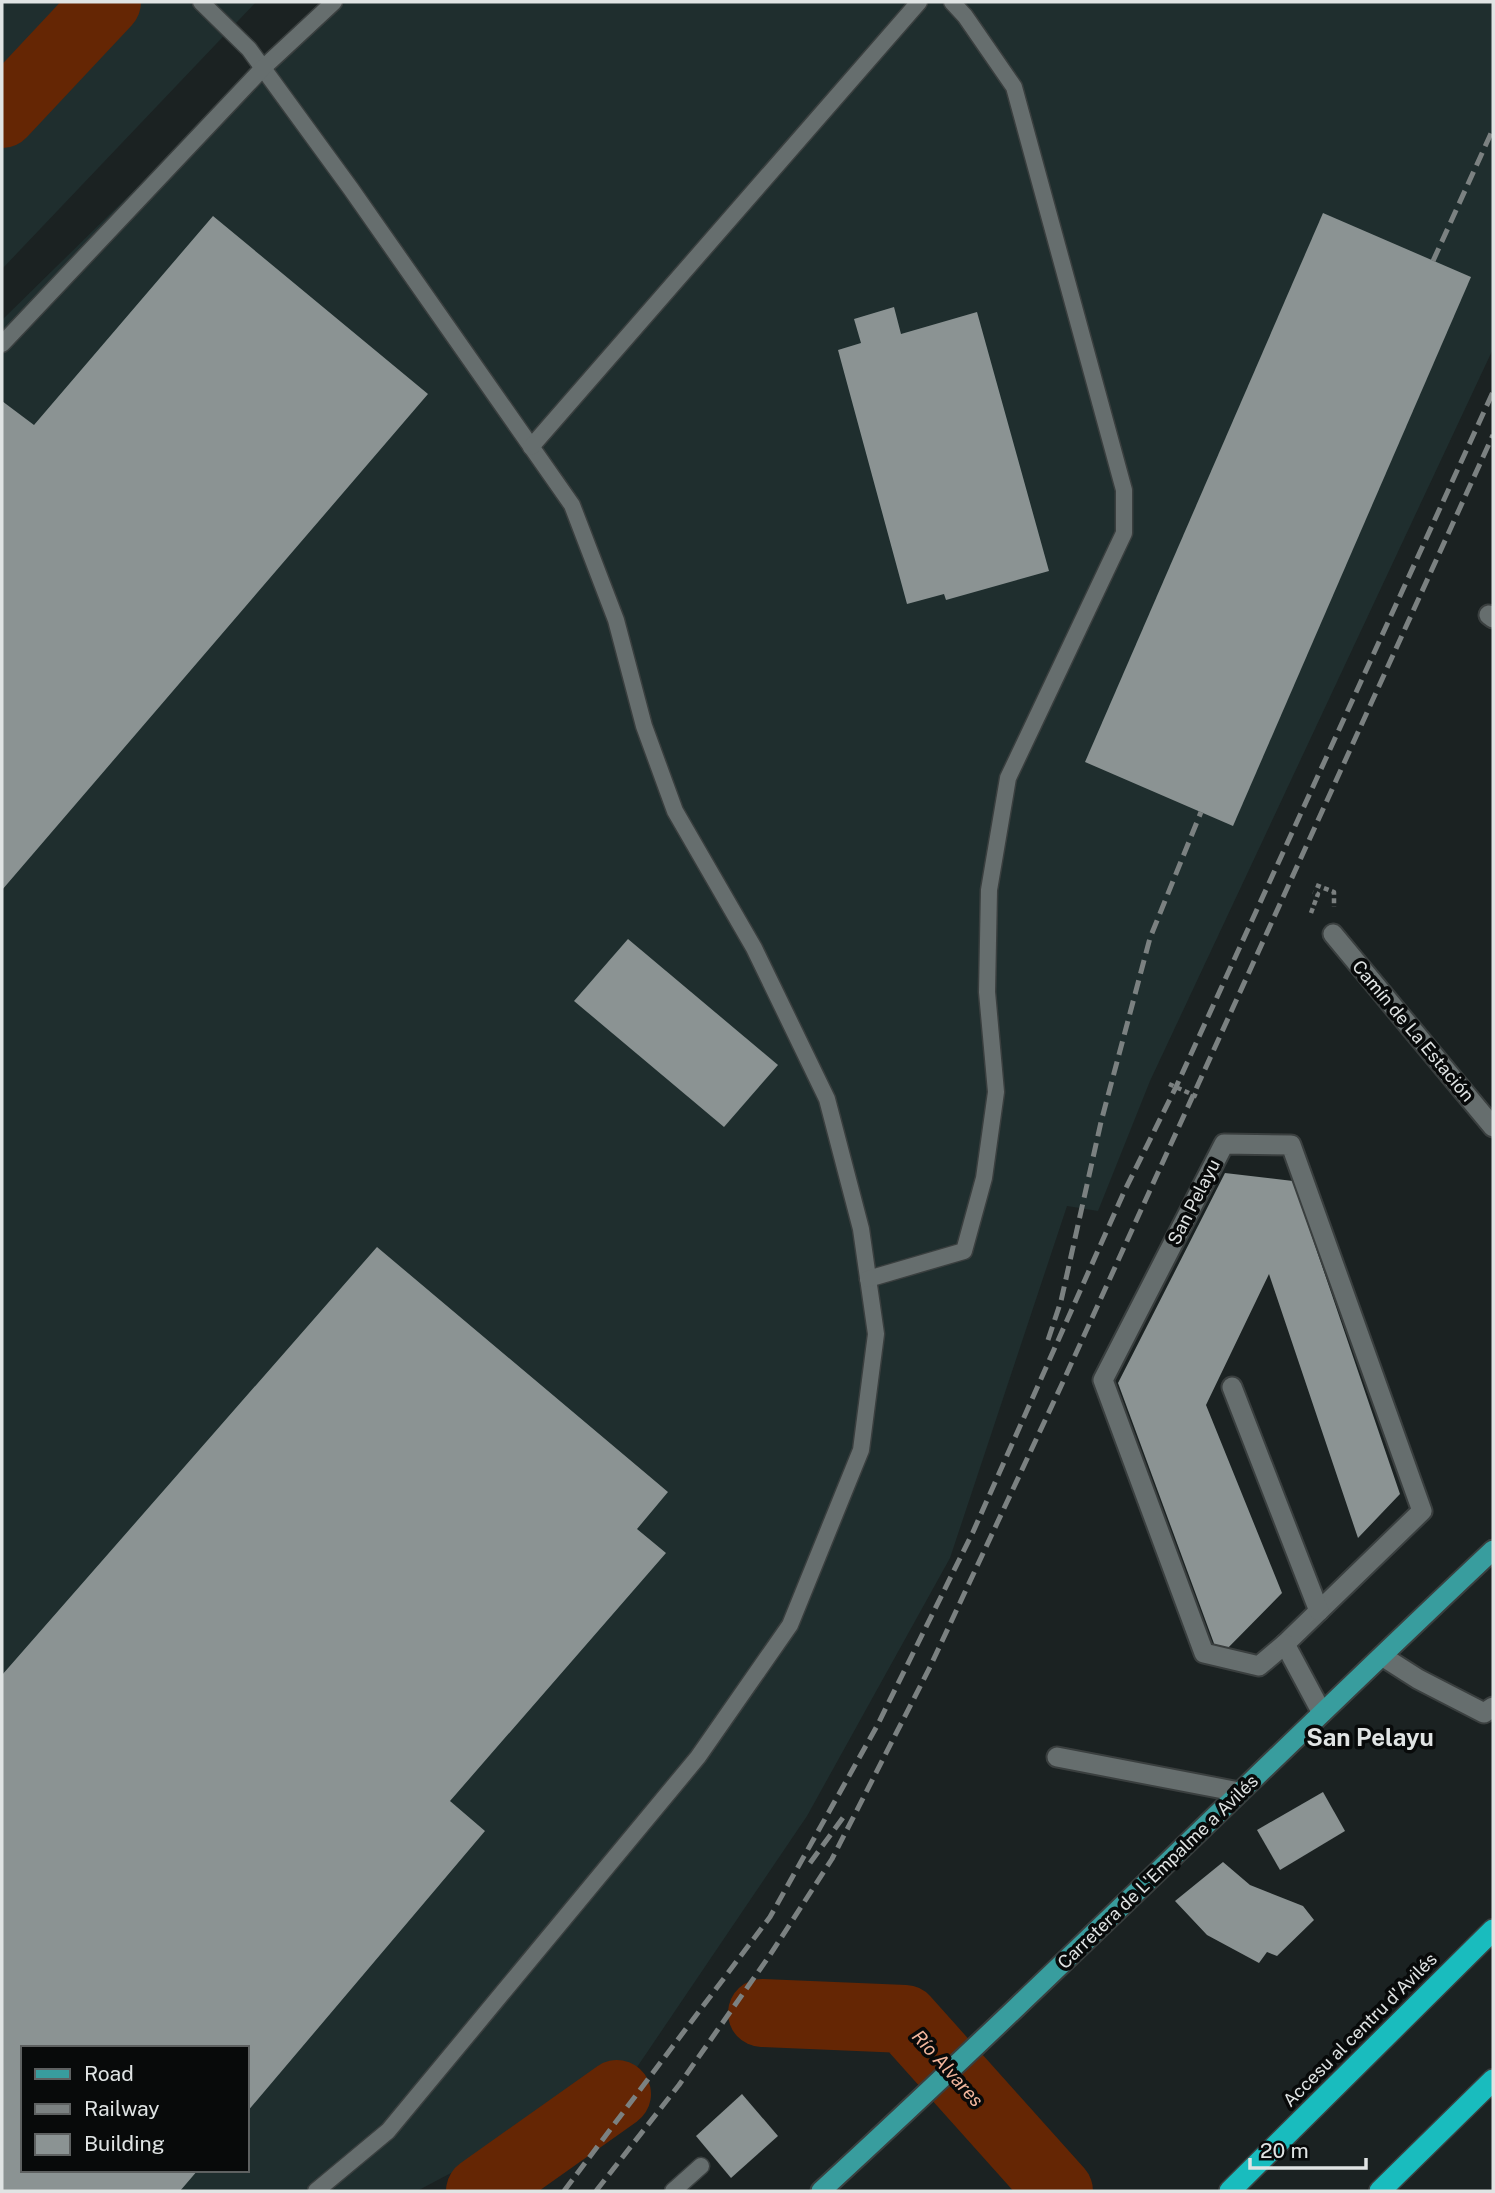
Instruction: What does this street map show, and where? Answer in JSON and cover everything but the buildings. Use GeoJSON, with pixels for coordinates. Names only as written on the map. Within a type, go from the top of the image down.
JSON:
{"type":"FeatureCollection","features":[{"type":"Feature","properties":{"kind":"highway","name":"Accesu al centru d'Avilés"},"geometry":{"type":"LineString","coordinates":[[1230,2191],[1493,1930]]}},
{"type":"Feature","properties":{"kind":"highway"},"geometry":{"type":"LineString","coordinates":[[1380,2191],[1493,2080]]}},
{"type":"Feature","properties":{"kind":"main road","name":"Carretera de L'Empalme a Avilés"},"geometry":{"type":"LineString","coordinates":[[821,2191],[1037,1990],[1239,1792],[1493,1550]]}},
{"type":"Feature","properties":{"kind":"street","name":"Camín de La Estación"},"geometry":{"type":"LineString","coordinates":[[1334,934],[1493,1127]]}},
{"type":"Feature","properties":{"kind":"street","name":"San Pelayu"},"geometry":{"type":"LineString","coordinates":[[1224,1144],[1290,1145],[1422,1511],[1285,1644],[1259,1666],[1204,1653],[1103,1380],[1224,1144]]}},
{"type":"Feature","properties":{"kind":"street"},"geometry":{"type":"LineString","coordinates":[[1233,1387],[1319,1611]]}},
{"type":"Feature","properties":{"kind":"street"},"geometry":{"type":"LineString","coordinates":[[1285,1644],[1322,1713]]}},
{"type":"Feature","properties":{"kind":"street"},"geometry":{"type":"LineString","coordinates":[[1381,1656],[1418,1679],[1484,1713],[1493,1707]]}},
{"type":"Feature","properties":{"kind":"street"},"geometry":{"type":"LineString","coordinates":[[1057,1756],[1239,1792]]}},
{"type":"Feature","properties":{"kind":"lane"},"geometry":{"type":"LineString","coordinates":[[201,2],[249,49],[351,189],[572,505],[615,620],[644,726],[675,811],[754,948],[827,1099],[861,1229],[876,1334],[861,1450],[790,1625],[698,1757],[388,2130],[316,2191]]}},
{"type":"Feature","properties":{"kind":"lane"},"geometry":{"type":"LineString","coordinates":[[2,344],[262,68],[334,2]]}},
{"type":"Feature","properties":{"kind":"lane"},"geometry":{"type":"LineString","coordinates":[[531,447],[919,2]]}},
{"type":"Feature","properties":{"kind":"lane"},"geometry":{"type":"LineString","coordinates":[[869,1279],[964,1251],[984,1178],[996,1092],[987,992],[989,890],[1007,778],[1124,533],[1124,490],[1014,87],[965,16],[952,2]]}},
{"type":"Feature","properties":{"kind":"lane"},"geometry":{"type":"LineString","coordinates":[[673,2191],[701,2166]]}},
{"type":"Feature","properties":{"kind":"path"},"geometry":{"type":"LineString","coordinates":[[1169,1084],[1200,1098]]}},
{"type":"Feature","properties":{"kind":"shaded area"},"geometry":{"type":"Polygon","coordinates":[[[2,2],[256,2],[2,269],[2,2]]]}},
{"type":"Feature","properties":{"kind":"shaded area"},"geometry":{"type":"Polygon","coordinates":[[[326,2],[1493,2],[1493,349],[1150,1081],[1098,1211],[1067,1206],[950,1558],[807,1816],[629,2079],[417,2191],[2,2191],[2,320],[326,2]]]}},
{"type":"Feature","properties":{"kind":"waterway"},"geometry":{"type":"LineString","coordinates":[[2,114],[107,2]]}},
{"type":"Feature","properties":{"kind":"waterway","name":"Río Alvares"},"geometry":{"type":"LineString","coordinates":[[762,2013],[905,2019],[1059,2191]]}},
{"type":"Feature","properties":{"kind":"waterway","name":"Río Alvares"},"geometry":{"type":"LineString","coordinates":[[480,2191],[617,2094]]}},
{"type":"Feature","properties":{"kind":"railway"},"geometry":{"type":"LineString","coordinates":[[1433,261],[1493,129]]}},
{"type":"Feature","properties":{"kind":"railway"},"geometry":{"type":"LineString","coordinates":[[564,2191],[770,1917],[877,1726],[973,1532],[1124,1192],[1176,1087],[1493,392]]}},
{"type":"Feature","properties":{"kind":"railway"},"geometry":{"type":"LineString","coordinates":[[596,2191],[679,2085],[770,1955],[832,1859],[930,1667],[1062,1384],[1493,435]]}},
{"type":"Feature","properties":{"kind":"railway"},"geometry":{"type":"LineString","coordinates":[[1048,1340],[1061,1301],[1101,1122],[1150,938],[1201,812]]}},
{"type":"Feature","properties":{"kind":"railway"},"geometry":{"type":"LineString","coordinates":[[810,1863],[847,1812]]}},
{"type":"Feature","properties":{"kind":"district","name":"San Pelayu"},"geometry":{"type":"Point","coordinates":[1370,1738]}}]}
